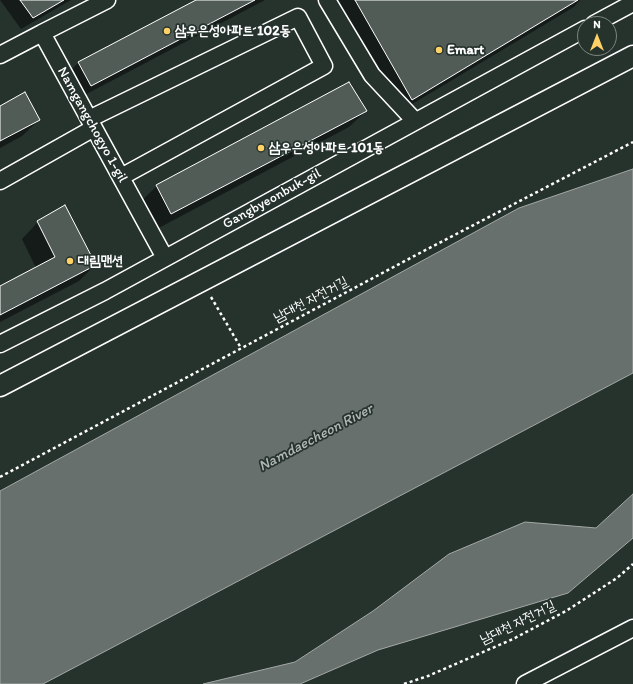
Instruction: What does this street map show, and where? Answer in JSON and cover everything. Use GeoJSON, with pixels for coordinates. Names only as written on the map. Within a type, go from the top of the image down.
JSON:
{"type":"FeatureCollection","features":[{"type":"Feature","properties":{"kind":"street"},"geometry":{"type":"LineString","coordinates":[[0,55],[106,0]]}},
{"type":"Feature","properties":{"kind":"street"},"geometry":{"type":"LineString","coordinates":[[326,0],[372,75],[415,121]]}},
{"type":"Feature","properties":{"kind":"street"},"geometry":{"type":"LineString","coordinates":[[609,16],[633,3]]}},
{"type":"Feature","properties":{"kind":"street"},"geometry":{"type":"LineString","coordinates":[[0,181],[91,123],[298,17],[324,66],[120,177]]}},
{"type":"Feature","properties":{"kind":"street","name":"Namgangchogyo 1-gil"},"geometry":{"type":"LineString","coordinates":[[42,33],[165,258]]}},
{"type":"Feature","properties":{"kind":"street","name":"Gangbyeonbuk-gil"},"geometry":{"type":"LineString","coordinates":[[0,344],[105,291],[577,33]]}},
{"type":"Feature","properties":{"kind":"street"},"geometry":{"type":"LineString","coordinates":[[0,386],[633,56]]}},
{"type":"Feature","properties":{"kind":"street"},"geometry":{"type":"LineString","coordinates":[[525,684],[633,628]]}},
{"type":"Feature","properties":{"kind":"path","name":"남대천 자전거길"},"geometry":{"type":"LineString","coordinates":[[0,477],[425,250],[633,142]]}},
{"type":"Feature","properties":{"kind":"path","name":"남대천 자전거길"},"geometry":{"type":"LineString","coordinates":[[404,684],[428,676],[513,639],[566,611],[617,578],[633,564]]}},
{"type":"Feature","properties":{"kind":"water","name":"Namdaecheon River"},"geometry":{"type":"Polygon","coordinates":[[[633,169],[633,373],[43,684],[0,684],[0,491],[519,208],[633,169]]]}},
{"type":"Feature","properties":{"kind":"water"},"geometry":{"type":"Polygon","coordinates":[[[633,494],[633,538],[568,593],[378,650],[300,684],[203,684],[295,662],[373,611],[449,554],[525,522],[596,528],[633,494]]]}},
{"type":"Feature","properties":{"kind":"building"},"geometry":{"type":"Polygon","coordinates":[[[20,0],[64,0],[33,18],[20,0]]]}},
{"type":"Feature","properties":{"kind":"building","name":"삼우은성아파트 102동"},"geometry":{"type":"Polygon","coordinates":[[[196,0],[255,0],[91,86],[78,62],[196,0]]]}},
{"type":"Feature","properties":{"kind":"building","name":"Emart"},"geometry":{"type":"Polygon","coordinates":[[[355,0],[578,0],[412,100],[355,0]]]}},
{"type":"Feature","properties":{"kind":"building","name":"삼우은성아파트 101동"},"geometry":{"type":"Polygon","coordinates":[[[349,82],[367,111],[171,214],[156,185],[349,82]]]}},
{"type":"Feature","properties":{"kind":"building"},"geometry":{"type":"Polygon","coordinates":[[[25,92],[40,120],[0,141],[0,106],[25,92]]]}},
{"type":"Feature","properties":{"kind":"building","name":"대림맨션"},"geometry":{"type":"Polygon","coordinates":[[[65,205],[96,265],[0,315],[0,286],[55,257],[37,221],[65,205]]]}},
{"type":"Feature","properties":{"kind":"place","name":"삼우은성아파트 102동"},"geometry":{"type":"Point","coordinates":[167,31]}},
{"type":"Feature","properties":{"kind":"place","name":"Emart"},"geometry":{"type":"Point","coordinates":[439,50]}},
{"type":"Feature","properties":{"kind":"place","name":"삼우은성아파트 101동"},"geometry":{"type":"Point","coordinates":[261,148]}},
{"type":"Feature","properties":{"kind":"place","name":"대림맨션"},"geometry":{"type":"Point","coordinates":[70,261]}}]}
